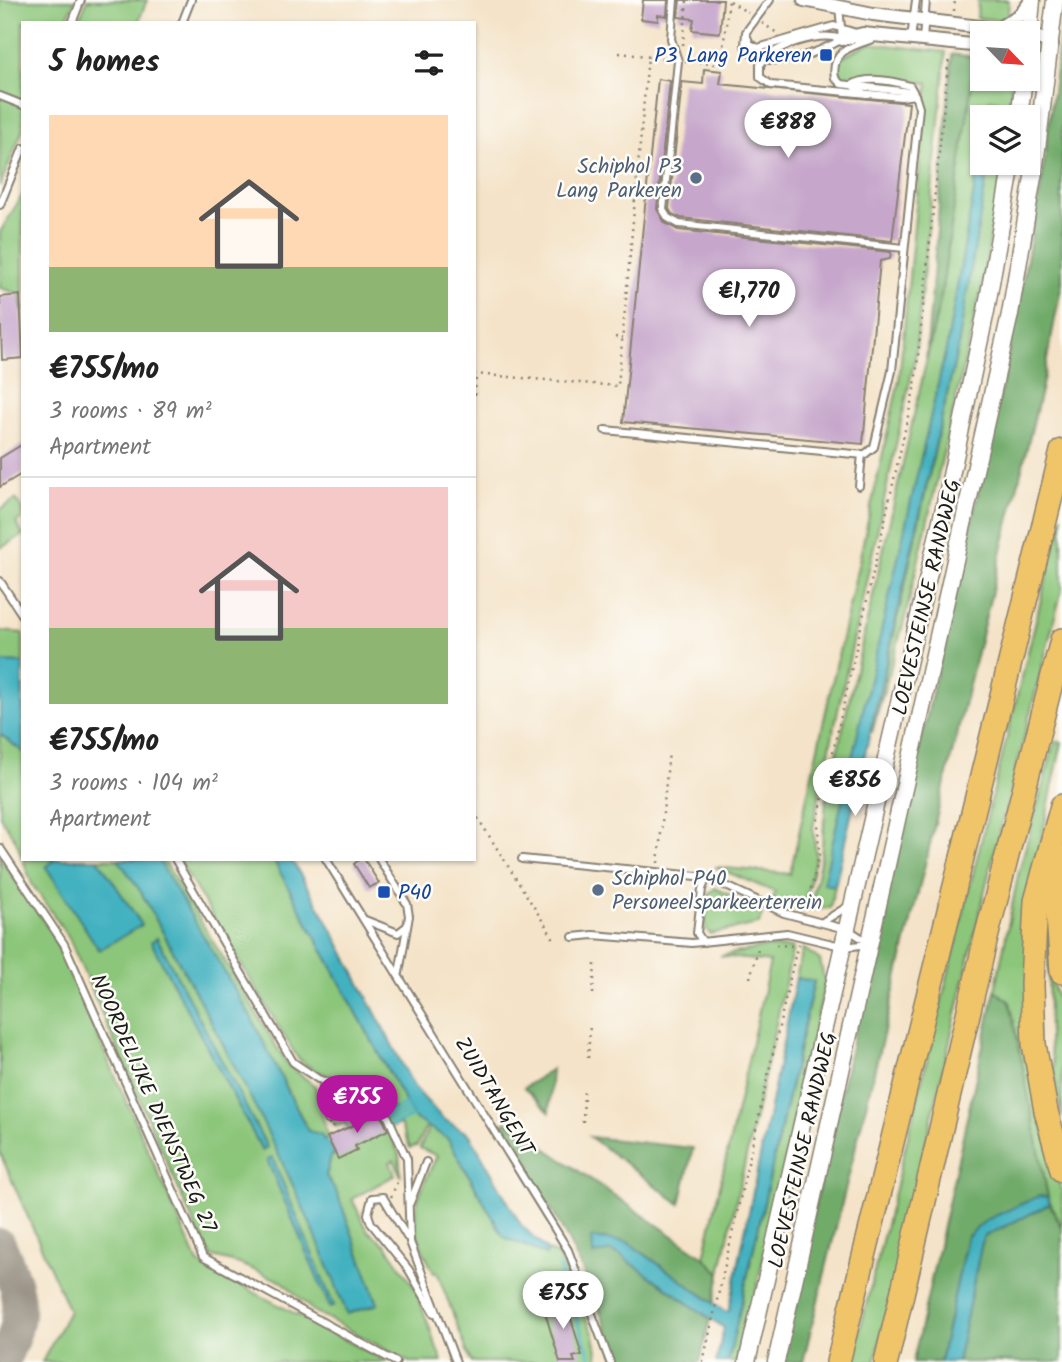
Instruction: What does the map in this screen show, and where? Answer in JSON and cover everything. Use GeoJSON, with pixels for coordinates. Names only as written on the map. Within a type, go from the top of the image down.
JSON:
{"type":"FeatureCollection","features":[{"type":"Feature","properties":{"kind":"highway"},"geometry":{"type":"LineString","coordinates":[[838,1362],[1062,452]]}},
{"type":"Feature","properties":{"kind":"highway"},"geometry":{"type":"LineString","coordinates":[[886,1362],[985,942],[1062,640]]}},
{"type":"Feature","properties":{"kind":"highway"},"geometry":{"type":"LineString","coordinates":[[1062,806],[1036,901],[1032,984],[1034,1044],[1046,1111],[1062,1170]]}},
{"type":"Feature","properties":{"kind":"highway"},"geometry":{"type":"LineString","coordinates":[[1062,858],[1057,901],[1062,972]]}},
{"type":"Feature","properties":{"kind":"street"},"geometry":{"type":"LineString","coordinates":[[804,0],[834,3],[919,20],[970,26]]}},
{"type":"Feature","properties":{"kind":"street"},"geometry":{"type":"LineString","coordinates":[[1010,21],[1021,14],[1032,0]]}},
{"type":"Feature","properties":{"kind":"street"},"geometry":{"type":"LineString","coordinates":[[1031,21],[1032,0]]}},
{"type":"Feature","properties":{"kind":"street","name":"LOEVESTEINSE RANDWEG"},"geometry":{"type":"LineString","coordinates":[[776,1362],[1017,277],[1052,46],[1055,0]]}},
{"type":"Feature","properties":{"kind":"street"},"geometry":{"type":"LineString","coordinates":[[841,33],[970,45]]}},
{"type":"Feature","properties":{"kind":"street"},"geometry":{"type":"LineString","coordinates":[[1040,39],[1052,46]]}},
{"type":"Feature","properties":{"kind":"street"},"geometry":{"type":"LineString","coordinates":[[1040,49],[1052,46]]}},
{"type":"Feature","properties":{"kind":"street","name":"LOEVESTEINSE RANDWEG"},"geometry":{"type":"LineString","coordinates":[[747,1362],[849,930],[986,311],[1010,175]]}},
{"type":"Feature","properties":{"kind":"lane"},"geometry":{"type":"LineString","coordinates":[[73,21],[81,0]]}},
{"type":"Feature","properties":{"kind":"lane"},"geometry":{"type":"LineString","coordinates":[[183,21],[191,0]]}},
{"type":"Feature","properties":{"kind":"lane"},"geometry":{"type":"LineString","coordinates":[[674,0],[671,39],[677,60],[663,211],[668,218],[679,224],[904,248]]}},
{"type":"Feature","properties":{"kind":"lane"},"geometry":{"type":"LineString","coordinates":[[770,0],[746,33],[744,42],[748,51],[765,58],[781,60],[832,45],[841,33]]}},
{"type":"Feature","properties":{"kind":"lane"},"geometry":{"type":"LineString","coordinates":[[916,0],[919,20],[917,40]]}},
{"type":"Feature","properties":{"kind":"lane"},"geometry":{"type":"LineString","coordinates":[[917,40],[919,20],[926,0]]}},
{"type":"Feature","properties":{"kind":"lane"},"geometry":{"type":"LineString","coordinates":[[834,3],[841,33]]}},
{"type":"Feature","properties":{"kind":"lane"},"geometry":{"type":"LineString","coordinates":[[746,33],[753,47],[763,48],[841,33]]}},
{"type":"Feature","properties":{"kind":"lane"},"geometry":{"type":"LineString","coordinates":[[841,33],[775,50],[765,58],[759,72],[761,80],[767,84],[865,94],[908,98],[915,95]]}},
{"type":"Feature","properties":{"kind":"lane"},"geometry":{"type":"LineString","coordinates":[[865,94],[835,78],[835,61],[839,54],[881,36]]}},
{"type":"Feature","properties":{"kind":"lane"},"geometry":{"type":"LineString","coordinates":[[606,430],[870,453],[874,447],[892,370],[919,108],[910,86],[864,80],[852,85]]}},
{"type":"Feature","properties":{"kind":"lane"},"geometry":{"type":"LineString","coordinates":[[0,96],[21,104]]}},
{"type":"Feature","properties":{"kind":"lane"},"geometry":{"type":"LineString","coordinates":[[0,205],[21,153]]}},
{"type":"Feature","properties":{"kind":"lane"},"geometry":{"type":"LineString","coordinates":[[859,486],[862,454]]}},
{"type":"Feature","properties":{"kind":"lane"},"geometry":{"type":"LineString","coordinates":[[0,581],[21,613]]}},
{"type":"Feature","properties":{"kind":"lane","name":"NOORDELIJKE DIENSTWEG 27"},"geometry":{"type":"LineString","coordinates":[[0,848],[64,944],[203,1257],[396,1362]]}},
{"type":"Feature","properties":{"kind":"lane"},"geometry":{"type":"LineString","coordinates":[[522,859],[707,877],[784,913],[823,921],[849,930],[870,943]]}},
{"type":"Feature","properties":{"kind":"lane"},"geometry":{"type":"LineString","coordinates":[[176,861],[293,1062],[324,1082],[374,1098],[385,1110],[408,1171],[407,1227],[410,1242]]}},
{"type":"Feature","properties":{"kind":"lane","name":"ZUIDTANGENT"},"geometry":{"type":"LineString","coordinates":[[327,861],[568,1250],[610,1362]]}},
{"type":"Feature","properties":{"kind":"lane"},"geometry":{"type":"LineString","coordinates":[[332,861],[332,869]]}},
{"type":"Feature","properties":{"kind":"lane"},"geometry":{"type":"LineString","coordinates":[[380,861],[407,904],[407,926],[399,973]]}},
{"type":"Feature","properties":{"kind":"lane"},"geometry":{"type":"LineString","coordinates":[[703,942],[697,933],[702,889],[707,877]]}},
{"type":"Feature","properties":{"kind":"lane"},"geometry":{"type":"LineString","coordinates":[[823,921],[855,902]]}},
{"type":"Feature","properties":{"kind":"lane"},"geometry":{"type":"LineString","coordinates":[[363,919],[398,933],[407,926]]}},
{"type":"Feature","properties":{"kind":"lane"},"geometry":{"type":"LineString","coordinates":[[573,937],[593,935],[703,942],[772,932],[800,935],[845,947],[870,943]]}},
{"type":"Feature","properties":{"kind":"lane"},"geometry":{"type":"LineString","coordinates":[[324,1082],[321,1102],[328,1120]]}},
{"type":"Feature","properties":{"kind":"lane"},"geometry":{"type":"LineString","coordinates":[[407,1227],[410,1203],[426,1162]]}},
{"type":"Feature","properties":{"kind":"lane"},"geometry":{"type":"LineString","coordinates":[[447,1337],[409,1270],[371,1223],[368,1214],[372,1198],[383,1197],[410,1242],[447,1337],[456,1362]]}},
{"type":"Feature","properties":{"kind":"path"},"geometry":{"type":"LineString","coordinates":[[683,48],[687,0]]}},
{"type":"Feature","properties":{"kind":"path"},"geometry":{"type":"LineString","coordinates":[[619,53],[722,65],[729,0],[776,33],[780,43]]}},
{"type":"Feature","properties":{"kind":"path"},"geometry":{"type":"LineString","coordinates":[[952,24],[955,0]]}},
{"type":"Feature","properties":{"kind":"path"},"geometry":{"type":"LineString","coordinates":[[804,918],[819,856],[818,819],[915,385],[925,316],[950,43]]}},
{"type":"Feature","properties":{"kind":"path"},"geometry":{"type":"LineString","coordinates":[[476,374],[618,386],[648,56]]}},
{"type":"Feature","properties":{"kind":"path"},"geometry":{"type":"LineString","coordinates":[[615,337],[623,338]]}},
{"type":"Feature","properties":{"kind":"path"},"geometry":{"type":"LineString","coordinates":[[657,872],[669,752]]}},
{"type":"Feature","properties":{"kind":"path"},"geometry":{"type":"LineString","coordinates":[[476,815],[554,939]]}},
{"type":"Feature","properties":{"kind":"path"},"geometry":{"type":"LineString","coordinates":[[703,1362],[800,935]]}},
{"type":"Feature","properties":{"kind":"path"},"geometry":{"type":"LineString","coordinates":[[750,978],[758,945],[797,946]]}},
{"type":"Feature","properties":{"kind":"path"},"geometry":{"type":"LineString","coordinates":[[593,994],[596,964]]}},
{"type":"Feature","properties":{"kind":"path"},"geometry":{"type":"LineString","coordinates":[[587,1058],[590,1025]]}},
{"type":"Feature","properties":{"kind":"path"},"geometry":{"type":"LineString","coordinates":[[583,1122],[584,1092]]}},
{"type":"Feature","properties":{"kind":"path"},"geometry":{"type":"LineString","coordinates":[[387,1202],[396,1190],[398,1174]]}},
{"type":"Feature","properties":{"kind":"green space"},"geometry":{"type":"Polygon","coordinates":[[[0,0],[75,0],[66,21],[21,21],[21,134],[0,186],[0,0]]]}},
{"type":"Feature","properties":{"kind":"green space"},"geometry":{"type":"Polygon","coordinates":[[[87,0],[147,0],[139,21],[79,21],[87,0]]]}},
{"type":"Feature","properties":{"kind":"green space"},"geometry":{"type":"Polygon","coordinates":[[[978,0],[1009,0],[1008,15],[999,20],[977,18],[978,0]]]}},
{"type":"Feature","properties":{"kind":"green space"},"geometry":{"type":"Polygon","coordinates":[[[1062,20],[1062,283],[1041,391],[803,1362],[779,1362],[1002,388],[1041,187],[1062,20]]]}},
{"type":"Feature","properties":{"kind":"green space"},"geometry":{"type":"Polygon","coordinates":[[[869,43],[946,52],[915,358],[818,802],[813,827],[816,856],[803,911],[772,900],[775,892],[715,867],[790,874],[899,380],[928,83],[860,76],[851,80],[842,79],[837,71],[842,57],[869,43]]]}},
{"type":"Feature","properties":{"kind":"green space"},"geometry":{"type":"Polygon","coordinates":[[[952,54],[970,56],[971,91],[941,296],[926,359],[952,54]]]}},
{"type":"Feature","properties":{"kind":"green space"},"geometry":{"type":"Polygon","coordinates":[[[971,91],[1011,91],[1010,105],[998,105],[999,101],[990,99],[989,105],[970,105],[970,175],[977,175],[947,345],[824,883],[835,886],[830,908],[810,909],[821,857],[826,802],[941,296],[971,91]]]}},
{"type":"Feature","properties":{"kind":"green space"},"geometry":{"type":"Polygon","coordinates":[[[987,175],[1001,175],[982,286],[906,614],[872,733],[958,346],[987,175]]]}},
{"type":"Feature","properties":{"kind":"green space"},"geometry":{"type":"Polygon","coordinates":[[[21,197],[21,303],[19,294],[0,288],[0,232],[21,197]]]}},
{"type":"Feature","properties":{"kind":"green space"},"geometry":{"type":"Polygon","coordinates":[[[16,499],[21,507],[21,519],[16,522],[21,536],[0,548],[0,510],[16,499]]]}},
{"type":"Feature","properties":{"kind":"green space"},"geometry":{"type":"Polygon","coordinates":[[[1062,515],[1062,589],[987,881],[875,1362],[852,1362],[1062,515]]]}},
{"type":"Feature","properties":{"kind":"green space"},"geometry":{"type":"Polygon","coordinates":[[[0,631],[21,633],[21,663],[0,662],[0,631]]]}},
{"type":"Feature","properties":{"kind":"green space"},"geometry":{"type":"Polygon","coordinates":[[[0,734],[21,750],[21,854],[0,816],[0,734]]]}},
{"type":"Feature","properties":{"kind":"green space"},"geometry":{"type":"Polygon","coordinates":[[[1055,741],[1062,742],[1034,875],[1038,1112],[1062,1191],[1062,1228],[1048,1197],[1010,1002],[995,991],[1019,871],[1055,741]]]}},
{"type":"Feature","properties":{"kind":"green space"},"geometry":{"type":"Polygon","coordinates":[[[0,858],[51,931],[198,1263],[388,1362],[42,1362],[69,1311],[0,1153],[0,858]]]}},
{"type":"Feature","properties":{"kind":"green space"},"geometry":{"type":"Polygon","coordinates":[[[23,861],[119,861],[141,892],[251,1099],[302,1205],[347,1314],[378,1304],[337,1193],[326,1176],[331,1156],[357,1150],[345,1123],[336,1126],[325,1109],[325,1097],[332,1092],[352,1096],[364,1101],[380,1114],[394,1107],[391,1108],[371,1091],[320,1072],[297,1057],[179,861],[274,861],[403,1098],[448,1139],[504,1237],[557,1254],[594,1335],[599,1362],[471,1362],[437,1272],[434,1273],[425,1255],[416,1226],[417,1202],[437,1156],[420,1148],[428,1129],[425,1128],[417,1146],[410,1148],[400,1124],[388,1129],[399,1154],[401,1176],[394,1160],[390,1162],[395,1175],[352,1199],[368,1231],[386,1245],[415,1288],[442,1362],[409,1362],[312,1310],[283,1282],[240,1264],[212,1257],[201,1240],[68,936],[32,884],[23,861]]]}},
{"type":"Feature","properties":{"kind":"green space"},"geometry":{"type":"Polygon","coordinates":[[[158,861],[164,861],[288,1065],[315,1086],[328,1138],[324,1140],[308,1131],[286,1086],[158,861]]]}},
{"type":"Feature","properties":{"kind":"green space"},"geometry":{"type":"Polygon","coordinates":[[[715,888],[758,909],[762,915],[759,924],[710,934],[705,928],[709,894],[715,888]]]}},
{"type":"Feature","properties":{"kind":"green space"},"geometry":{"type":"Polygon","coordinates":[[[1048,927],[1053,984],[1062,1013],[1062,1119],[1049,1041],[1048,927]]]}},
{"type":"Feature","properties":{"kind":"green space"},"geometry":{"type":"Polygon","coordinates":[[[765,947],[793,948],[720,1273],[704,1257],[770,962],[720,956],[765,947]]]}},
{"type":"Feature","properties":{"kind":"green space"},"geometry":{"type":"Polygon","coordinates":[[[803,948],[820,960],[825,983],[740,1362],[728,1362],[814,982],[796,978],[803,948]]]}},
{"type":"Feature","properties":{"kind":"green space"},"geometry":{"type":"Polygon","coordinates":[[[995,991],[1010,1002],[1048,1197],[967,1236],[940,1362],[913,1362],[995,991]]]}},
{"type":"Feature","properties":{"kind":"green space"},"geometry":{"type":"Polygon","coordinates":[[[552,1069],[549,1112],[524,1088],[552,1069]]]}},
{"type":"Feature","properties":{"kind":"green space"},"geometry":{"type":"Polygon","coordinates":[[[506,1121],[704,1257],[720,1273],[714,1303],[627,1242],[611,1251],[710,1319],[700,1362],[617,1362],[596,1300],[553,1212],[502,1127],[506,1121]]]}},
{"type":"Feature","properties":{"kind":"green space"},"geometry":{"type":"Polygon","coordinates":[[[590,1137],[693,1148],[680,1204],[590,1137]]]}},
{"type":"Feature","properties":{"kind":"green space"},"geometry":{"type":"Polygon","coordinates":[[[1050,1204],[1062,1228],[1062,1362],[957,1362],[983,1237],[1050,1204]]]}},
{"type":"Feature","properties":{"kind":"water"},"geometry":{"type":"Polygon","coordinates":[[[977,175],[987,175],[958,346],[835,886],[823,884],[947,345],[977,175]]]}},
{"type":"Feature","properties":{"kind":"water"},"geometry":{"type":"Polygon","coordinates":[[[0,662],[21,663],[21,750],[0,734],[0,662]]]}},
{"type":"Feature","properties":{"kind":"water"},"geometry":{"type":"Polygon","coordinates":[[[54,861],[99,861],[142,925],[99,950],[46,867],[54,861]]]}},
{"type":"Feature","properties":{"kind":"water"},"geometry":{"type":"Polygon","coordinates":[[[119,861],[159,861],[250,1015],[308,1131],[321,1134],[324,1140],[328,1138],[335,1154],[331,1156],[326,1176],[337,1193],[378,1304],[347,1314],[302,1205],[252,1100],[141,892],[119,861]]]}},
{"type":"Feature","properties":{"kind":"water"},"geometry":{"type":"Polygon","coordinates":[[[274,861],[292,861],[327,920],[414,1087],[442,1118],[470,1135],[521,1225],[547,1250],[546,1255],[504,1237],[448,1139],[414,1118],[274,861]]]}},
{"type":"Feature","properties":{"kind":"water"},"geometry":{"type":"Polygon","coordinates":[[[157,938],[267,1147],[262,1150],[151,942],[157,938]]]}},
{"type":"Feature","properties":{"kind":"water"},"geometry":{"type":"Polygon","coordinates":[[[796,978],[814,981],[728,1362],[716,1362],[724,1328],[620,1255],[611,1251],[593,1255],[592,1238],[627,1242],[725,1311],[729,1311],[796,978]]]}},
{"type":"Feature","properties":{"kind":"water"},"geometry":{"type":"Polygon","coordinates":[[[272,1157],[334,1306],[330,1308],[267,1160],[272,1157]]]}},
{"type":"Feature","properties":{"kind":"water"},"geometry":{"type":"Polygon","coordinates":[[[1039,1196],[1048,1197],[1050,1204],[983,1237],[957,1362],[940,1362],[967,1237],[986,1220],[1039,1196]]]}},
{"type":"Feature","properties":{"kind":"building"},"geometry":{"type":"Polygon","coordinates":[[[643,0],[668,0],[667,16],[658,15],[658,21],[641,19],[643,0]]]}},
{"type":"Feature","properties":{"kind":"building"},"geometry":{"type":"Polygon","coordinates":[[[680,0],[723,0],[720,33],[692,30],[694,19],[678,17],[680,0]]]}},
{"type":"Feature","properties":{"kind":"building"},"geometry":{"type":"Polygon","coordinates":[[[704,69],[722,71],[720,84],[909,103],[892,241],[681,218],[672,214],[669,209],[682,82],[703,84],[704,69]]]}},
{"type":"Feature","properties":{"kind":"building"},"geometry":{"type":"Polygon","coordinates":[[[658,79],[670,81],[657,209],[665,223],[678,230],[891,252],[890,259],[880,261],[863,444],[623,422],[658,79]]]}},
{"type":"Feature","properties":{"kind":"building"},"geometry":{"type":"Polygon","coordinates":[[[20,295],[21,358],[2,360],[0,297],[20,295]]]}},
{"type":"Feature","properties":{"kind":"building"},"geometry":{"type":"Polygon","coordinates":[[[21,445],[21,474],[0,487],[0,458],[21,445]]]}},
{"type":"Feature","properties":{"kind":"building"},"geometry":{"type":"Polygon","coordinates":[[[365,861],[379,883],[369,888],[354,864],[365,861]]]}},
{"type":"Feature","properties":{"kind":"building"},"geometry":{"type":"Polygon","coordinates":[[[380,1113],[388,1130],[355,1146],[357,1150],[338,1159],[327,1137],[380,1113]]]}},
{"type":"Feature","properties":{"kind":"building"},"geometry":{"type":"Polygon","coordinates":[[[565,1299],[582,1355],[573,1357],[575,1362],[560,1362],[543,1306],[565,1299]]]}},
{"type":"Feature","properties":{"kind":"waterway"},"geometry":{"type":"LineString","coordinates":[[378,1117],[406,1104]]}},
{"type":"Feature","properties":{"kind":"waterway"},"geometry":{"type":"LineString","coordinates":[[380,1121],[408,1108]]}},
{"type":"Feature","properties":{"kind":"waterway"},"geometry":{"type":"LineString","coordinates":[[382,1125],[410,1112]]}},
{"type":"Feature","properties":{"kind":"waterway"},"geometry":{"type":"LineString","coordinates":[[384,1129],[413,1116]]}},
{"type":"Feature","properties":{"kind":"waterway"},"geometry":{"type":"LineString","coordinates":[[559,1268],[592,1362]]}},
{"type":"Feature","properties":{"kind":"taxiway"},"geometry":{"type":"LineString","coordinates":[[0,1245],[13,1277],[19,1304],[16,1330],[2,1362]]}},
{"type":"Feature","properties":{"kind":"place","name":"P3 Lang Parkeren"},"geometry":{"type":"Point","coordinates":[826,55]}},
{"type":"Feature","properties":{"kind":"place","name":"Schiphol P3 Lang Parkeren"},"geometry":{"type":"Point","coordinates":[696,178]}},
{"type":"Feature","properties":{"kind":"place","name":"Schiphol P40 Personeelsparkeerterrein"},"geometry":{"type":"Point","coordinates":[598,890]}},
{"type":"Feature","properties":{"kind":"place","name":"P40"},"geometry":{"type":"Point","coordinates":[384,892]}}]}
